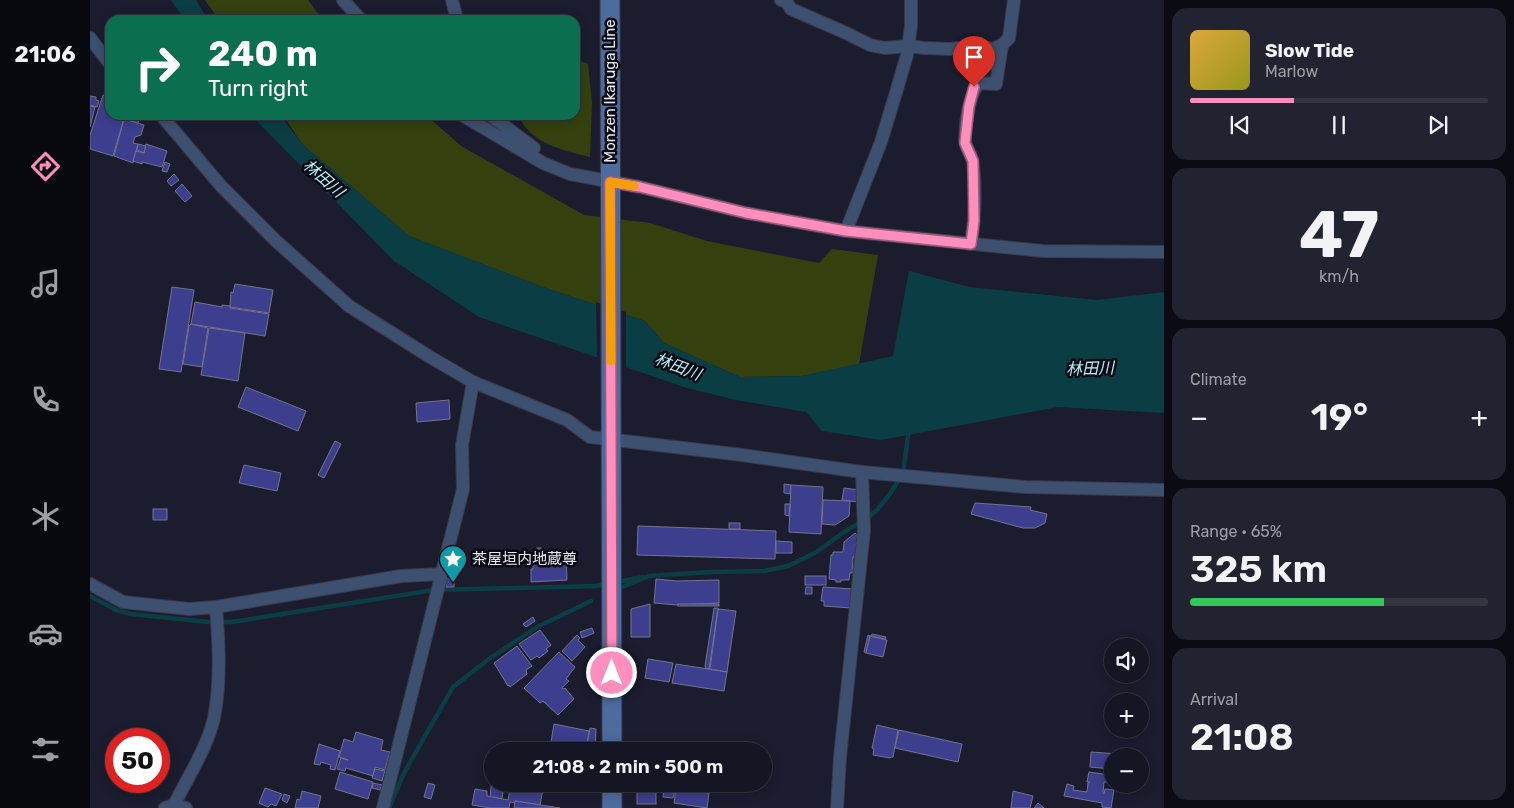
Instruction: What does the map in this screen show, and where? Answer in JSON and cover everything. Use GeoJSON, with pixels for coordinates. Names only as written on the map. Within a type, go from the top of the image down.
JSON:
{"type":"FeatureCollection","features":[{"type":"Feature","properties":{"kind":"main road","name":"Monzen Ikaruga Line"},"geometry":{"type":"LineString","coordinates":[[610,0],[612,742]]}},
{"type":"Feature","properties":{"kind":"main road"},"geometry":{"type":"LineString","coordinates":[[612,792],[612,808]]}},
{"type":"Feature","properties":{"kind":"street"},"geometry":{"type":"LineString","coordinates":[[343,0],[356,15]]}},
{"type":"Feature","properties":{"kind":"street"},"geometry":{"type":"LineString","coordinates":[[452,0],[456,15]]}},
{"type":"Feature","properties":{"kind":"street"},"geometry":{"type":"LineString","coordinates":[[781,0],[786,1],[791,9],[846,33],[870,46],[950,49],[977,46],[993,49],[1002,45],[1009,38],[1014,0]]}},
{"type":"Feature","properties":{"kind":"street"},"geometry":{"type":"LineString","coordinates":[[846,231],[881,142],[897,89],[912,26],[911,0]]}},
{"type":"Feature","properties":{"kind":"street"},"geometry":{"type":"LineString","coordinates":[[90,38],[105,58]]}},
{"type":"Feature","properties":{"kind":"street"},"geometry":{"type":"LineString","coordinates":[[971,244],[974,221],[973,161],[965,143],[969,106],[974,87],[980,83],[996,84],[1002,45]]}},
{"type":"Feature","properties":{"kind":"street"},"geometry":{"type":"LineString","coordinates":[[165,120],[228,193],[275,240],[349,306],[473,382],[567,420],[590,437],[611,436],[862,472],[1025,487],[1164,490]]}},
{"type":"Feature","properties":{"kind":"street"},"geometry":{"type":"LineString","coordinates":[[471,120],[544,163],[570,174],[610,186],[640,187],[746,213],[846,231],[1043,251],[1164,252]]}},
{"type":"Feature","properties":{"kind":"street"},"geometry":{"type":"LineString","coordinates":[[497,120],[534,148],[544,163]]}},
{"type":"Feature","properties":{"kind":"street"},"geometry":{"type":"LineString","coordinates":[[383,808],[463,489],[462,445],[473,382]]}},
{"type":"Feature","properties":{"kind":"street"},"geometry":{"type":"LineString","coordinates":[[837,808],[840,757],[864,530],[862,472]]}},
{"type":"Feature","properties":{"kind":"street"},"geometry":{"type":"LineString","coordinates":[[90,584],[123,602],[189,609],[216,607],[401,576],[442,574]]}},
{"type":"Feature","properties":{"kind":"street"},"geometry":{"type":"LineString","coordinates":[[175,807],[202,750],[214,718],[218,680],[216,607]]}},
{"type":"Feature","properties":{"kind":"green space"},"geometry":{"type":"Polygon","coordinates":[[[205,0],[308,0],[320,15],[216,15],[205,0]]]}},
{"type":"Feature","properties":{"kind":"green space"},"geometry":{"type":"Polygon","coordinates":[[[580,61],[588,64],[592,102],[590,157],[548,144],[531,133],[521,120],[580,120],[580,61]]]}},
{"type":"Feature","properties":{"kind":"green space"},"geometry":{"type":"Polygon","coordinates":[[[286,120],[432,120],[461,146],[584,215],[650,223],[707,241],[819,263],[832,249],[878,255],[859,364],[802,376],[740,377],[664,343],[645,321],[540,286],[409,236],[302,144],[286,120]]]}},
{"type":"Feature","properties":{"kind":"water"},"geometry":{"type":"Polygon","coordinates":[[[171,0],[196,0],[205,15],[182,15],[171,0]]]}},
{"type":"Feature","properties":{"kind":"water","name":"林田川"},"geometry":{"type":"Polygon","coordinates":[[[256,120],[284,120],[302,144],[409,236],[540,286],[645,321],[664,343],[740,377],[802,376],[893,356],[909,271],[969,287],[1097,300],[1164,292],[1164,413],[1058,407],[881,440],[822,431],[806,412],[736,400],[687,388],[479,317],[394,261],[256,120]]]}},
{"type":"Feature","properties":{"kind":"pier"},"geometry":{"type":"Polygon","coordinates":[[[596,302],[626,312],[626,370],[597,360],[596,302]]]}},
{"type":"Feature","properties":{"kind":"building"},"geometry":{"type":"Polygon","coordinates":[[[103,95],[105,96],[105,120],[124,120],[113,156],[90,149],[90,135],[103,95]]]}},
{"type":"Feature","properties":{"kind":"building"},"geometry":{"type":"Polygon","coordinates":[[[90,96],[96,97],[96,100],[99,101],[97,107],[90,105],[90,96]]]}},
{"type":"Feature","properties":{"kind":"building"},"geometry":{"type":"Polygon","coordinates":[[[90,106],[95,107],[90,127],[90,106]]]}},
{"type":"Feature","properties":{"kind":"building"},"geometry":{"type":"Polygon","coordinates":[[[124,120],[144,125],[141,135],[135,137],[133,143],[138,144],[133,163],[114,156],[124,120]]]}},
{"type":"Feature","properties":{"kind":"building"},"geometry":{"type":"Polygon","coordinates":[[[128,120],[139,120],[138,123],[128,120]]]}},
{"type":"Feature","properties":{"kind":"building"},"geometry":{"type":"Polygon","coordinates":[[[138,144],[146,146],[144,153],[137,150],[138,144]]]}},
{"type":"Feature","properties":{"kind":"building"},"geometry":{"type":"Polygon","coordinates":[[[146,144],[167,151],[162,167],[133,161],[136,151],[144,153],[146,144]]]}},
{"type":"Feature","properties":{"kind":"building"},"geometry":{"type":"Polygon","coordinates":[[[165,162],[170,164],[167,172],[162,171],[165,162]]]}},
{"type":"Feature","properties":{"kind":"building"},"geometry":{"type":"Polygon","coordinates":[[[174,174],[179,180],[171,186],[167,181],[174,174]]]}},
{"type":"Feature","properties":{"kind":"building"},"geometry":{"type":"Polygon","coordinates":[[[182,184],[192,196],[185,202],[175,191],[182,184]]]}},
{"type":"Feature","properties":{"kind":"building"},"geometry":{"type":"Polygon","coordinates":[[[235,284],[273,290],[269,313],[230,307],[231,292],[233,293],[235,284]]]}},
{"type":"Feature","properties":{"kind":"building"},"geometry":{"type":"Polygon","coordinates":[[[172,287],[194,290],[181,372],[159,369],[172,287]]]}},
{"type":"Feature","properties":{"kind":"building"},"geometry":{"type":"Polygon","coordinates":[[[195,302],[222,307],[222,305],[230,306],[230,308],[269,314],[265,336],[191,324],[195,302]]]}},
{"type":"Feature","properties":{"kind":"building"},"geometry":{"type":"Polygon","coordinates":[[[191,324],[208,328],[202,367],[183,364],[189,326],[191,324]]]}},
{"type":"Feature","properties":{"kind":"building"},"geometry":{"type":"Polygon","coordinates":[[[209,328],[245,333],[238,381],[201,375],[209,328]]]}},
{"type":"Feature","properties":{"kind":"building"},"geometry":{"type":"Polygon","coordinates":[[[246,387],[306,411],[298,431],[238,407],[246,387]]]}},
{"type":"Feature","properties":{"kind":"building"},"geometry":{"type":"Polygon","coordinates":[[[449,400],[450,419],[417,422],[416,403],[449,400]]]}},
{"type":"Feature","properties":{"kind":"building"},"geometry":{"type":"Polygon","coordinates":[[[335,441],[341,444],[324,478],[318,475],[335,441]]]}},
{"type":"Feature","properties":{"kind":"building"},"geometry":{"type":"Polygon","coordinates":[[[244,465],[281,473],[277,491],[239,483],[244,465]]]}},
{"type":"Feature","properties":{"kind":"building"},"geometry":{"type":"Polygon","coordinates":[[[784,484],[791,485],[790,494],[784,493],[784,484]]]}},
{"type":"Feature","properties":{"kind":"building"},"geometry":{"type":"Polygon","coordinates":[[[791,485],[823,487],[821,534],[789,532],[791,485]]]}},
{"type":"Feature","properties":{"kind":"building"},"geometry":{"type":"Polygon","coordinates":[[[844,488],[859,490],[858,502],[842,500],[844,488]]]}},
{"type":"Feature","properties":{"kind":"building"},"geometry":{"type":"Polygon","coordinates":[[[823,500],[850,501],[849,516],[835,525],[822,524],[823,500]]]}},
{"type":"Feature","properties":{"kind":"building"},"geometry":{"type":"Polygon","coordinates":[[[975,503],[1031,507],[1030,510],[1047,514],[1045,523],[1035,528],[1023,528],[971,514],[975,503]]]}},
{"type":"Feature","properties":{"kind":"building"},"geometry":{"type":"Polygon","coordinates":[[[785,504],[790,504],[789,516],[785,515],[785,504]]]}},
{"type":"Feature","properties":{"kind":"building"},"geometry":{"type":"Polygon","coordinates":[[[153,509],[167,509],[167,520],[153,520],[153,509]]]}},
{"type":"Feature","properties":{"kind":"building"},"geometry":{"type":"Polygon","coordinates":[[[729,523],[740,523],[740,529],[729,529],[729,523]]]}},
{"type":"Feature","properties":{"kind":"building"},"geometry":{"type":"Polygon","coordinates":[[[638,526],[776,531],[775,559],[637,555],[638,526]]]}},
{"type":"Feature","properties":{"kind":"building"},"geometry":{"type":"Polygon","coordinates":[[[855,533],[857,535],[855,557],[853,557],[852,573],[850,573],[849,580],[836,582],[836,580],[829,579],[831,555],[833,555],[833,552],[843,552],[844,542],[855,533]]]}},
{"type":"Feature","properties":{"kind":"building"},"geometry":{"type":"Polygon","coordinates":[[[776,541],[792,542],[792,553],[776,553],[776,541]]]}},
{"type":"Feature","properties":{"kind":"building"},"geometry":{"type":"Polygon","coordinates":[[[537,548],[541,548],[541,557],[537,557],[537,548]]]}},
{"type":"Feature","properties":{"kind":"building"},"geometry":{"type":"Polygon","coordinates":[[[566,556],[567,580],[531,582],[531,569],[533,569],[535,557],[566,556]]]}},
{"type":"Feature","properties":{"kind":"building"},"geometry":{"type":"Polygon","coordinates":[[[805,576],[826,576],[826,585],[805,585],[805,576]]]}},
{"type":"Feature","properties":{"kind":"building"},"geometry":{"type":"Polygon","coordinates":[[[445,578],[454,578],[454,587],[446,587],[445,578]]]}},
{"type":"Feature","properties":{"kind":"building"},"geometry":{"type":"Polygon","coordinates":[[[656,579],[677,581],[719,580],[719,603],[677,605],[654,603],[656,579]]]}},
{"type":"Feature","properties":{"kind":"building"},"geometry":{"type":"Polygon","coordinates":[[[806,587],[812,587],[812,594],[805,594],[806,587]]]}},
{"type":"Feature","properties":{"kind":"building"},"geometry":{"type":"Polygon","coordinates":[[[823,587],[852,589],[851,608],[824,606],[824,601],[821,601],[823,587]]]}},
{"type":"Feature","properties":{"kind":"building"},"geometry":{"type":"Polygon","coordinates":[[[650,604],[650,637],[631,637],[631,609],[650,604]]]}},
{"type":"Feature","properties":{"kind":"building"},"geometry":{"type":"Polygon","coordinates":[[[678,604],[719,604],[719,606],[678,606],[678,604]]]}},
{"type":"Feature","properties":{"kind":"building"},"geometry":{"type":"Polygon","coordinates":[[[714,608],[718,608],[709,669],[706,669],[705,666],[714,608]]]}},
{"type":"Feature","properties":{"kind":"building"},"geometry":{"type":"Polygon","coordinates":[[[718,609],[736,611],[727,672],[710,669],[718,609]]]}},
{"type":"Feature","properties":{"kind":"building"},"geometry":{"type":"Polygon","coordinates":[[[533,617],[535,621],[526,627],[523,624],[533,617]]]}},
{"type":"Feature","properties":{"kind":"building"},"geometry":{"type":"Polygon","coordinates":[[[592,628],[594,633],[582,638],[580,632],[592,628]]]}},
{"type":"Feature","properties":{"kind":"building"},"geometry":{"type":"Polygon","coordinates":[[[540,630],[551,645],[546,649],[548,651],[539,658],[537,656],[531,660],[519,644],[540,630]]]}},
{"type":"Feature","properties":{"kind":"building"},"geometry":{"type":"Polygon","coordinates":[[[872,634],[886,637],[885,639],[871,636],[872,634]]]}},
{"type":"Feature","properties":{"kind":"building"},"geometry":{"type":"Polygon","coordinates":[[[577,635],[580,638],[578,640],[585,647],[572,661],[562,651],[577,635]]]}},
{"type":"Feature","properties":{"kind":"building"},"geometry":{"type":"Polygon","coordinates":[[[868,635],[870,636],[866,653],[864,652],[868,635]]]}},
{"type":"Feature","properties":{"kind":"building"},"geometry":{"type":"Polygon","coordinates":[[[870,636],[887,640],[883,657],[866,653],[870,636]]]}},
{"type":"Feature","properties":{"kind":"building"},"geometry":{"type":"Polygon","coordinates":[[[517,646],[532,666],[526,670],[527,674],[510,687],[494,663],[517,646]]]}},
{"type":"Feature","properties":{"kind":"building"},"geometry":{"type":"Polygon","coordinates":[[[559,652],[575,667],[566,679],[569,681],[562,688],[565,688],[574,699],[558,715],[543,701],[540,703],[524,688],[559,652]]]}},
{"type":"Feature","properties":{"kind":"building"},"geometry":{"type":"Polygon","coordinates":[[[648,659],[673,663],[669,682],[645,678],[648,659]]]}},
{"type":"Feature","properties":{"kind":"building"},"geometry":{"type":"Polygon","coordinates":[[[676,664],[727,672],[724,691],[672,683],[676,664]]]}},
{"type":"Feature","properties":{"kind":"building"},"geometry":{"type":"Polygon","coordinates":[[[554,724],[589,731],[587,742],[551,742],[554,724]]]}},
{"type":"Feature","properties":{"kind":"building"},"geometry":{"type":"Polygon","coordinates":[[[877,725],[898,730],[893,757],[873,755],[874,749],[872,748],[877,725]]]}},
{"type":"Feature","properties":{"kind":"building"},"geometry":{"type":"Polygon","coordinates":[[[590,728],[596,729],[595,742],[588,742],[590,728]]]}},
{"type":"Feature","properties":{"kind":"building"},"geometry":{"type":"Polygon","coordinates":[[[899,730],[962,744],[958,762],[895,748],[899,730]]]}},
{"type":"Feature","properties":{"kind":"building"},"geometry":{"type":"Polygon","coordinates":[[[356,732],[383,740],[381,750],[390,752],[385,770],[375,767],[373,776],[346,768],[345,771],[337,769],[341,758],[348,760],[339,757],[344,739],[353,742],[356,732]]]}},
{"type":"Feature","properties":{"kind":"building"},"geometry":{"type":"Polygon","coordinates":[[[319,744],[340,751],[335,770],[330,769],[331,765],[321,762],[320,765],[314,764],[319,744]]]}},
{"type":"Feature","properties":{"kind":"building"},"geometry":{"type":"Polygon","coordinates":[[[1091,752],[1104,753],[1104,768],[1090,767],[1091,752]]]}},
{"type":"Feature","properties":{"kind":"building"},"geometry":{"type":"Polygon","coordinates":[[[375,769],[385,771],[382,781],[372,778],[375,769]]]}},
{"type":"Feature","properties":{"kind":"building"},"geometry":{"type":"Polygon","coordinates":[[[340,772],[373,782],[368,799],[335,789],[340,772]]]}},
{"type":"Feature","properties":{"kind":"building"},"geometry":{"type":"Polygon","coordinates":[[[1089,772],[1104,774],[1103,793],[1114,793],[1111,808],[1102,807],[1102,803],[1064,796],[1067,784],[1074,786],[1073,790],[1087,792],[1088,783],[1090,782],[1087,782],[1089,772]]]}},
{"type":"Feature","properties":{"kind":"building"},"geometry":{"type":"Polygon","coordinates":[[[373,783],[382,785],[380,790],[372,788],[373,783]]]}},
{"type":"Feature","properties":{"kind":"building"},"geometry":{"type":"Polygon","coordinates":[[[428,783],[435,785],[431,799],[424,797],[428,783]]]}},
{"type":"Feature","properties":{"kind":"building"},"geometry":{"type":"Polygon","coordinates":[[[265,788],[282,794],[276,806],[271,804],[268,807],[259,803],[265,788]]]}},
{"type":"Feature","properties":{"kind":"building"},"geometry":{"type":"Polygon","coordinates":[[[475,789],[487,792],[487,796],[508,800],[510,792],[542,792],[540,805],[515,801],[515,803],[510,802],[509,808],[490,808],[472,805],[475,789]]]}},
{"type":"Feature","properties":{"kind":"building"},"geometry":{"type":"Polygon","coordinates":[[[302,791],[321,796],[318,808],[295,808],[297,799],[300,800],[302,791]]]}},
{"type":"Feature","properties":{"kind":"building"},"geometry":{"type":"Polygon","coordinates":[[[1013,791],[1033,796],[1030,808],[1011,808],[1013,791]]]}},
{"type":"Feature","properties":{"kind":"building"},"geometry":{"type":"Polygon","coordinates":[[[491,792],[503,792],[502,799],[490,797],[491,792]]]}},
{"type":"Feature","properties":{"kind":"building"},"geometry":{"type":"Polygon","coordinates":[[[637,792],[656,792],[656,804],[637,804],[637,792]]]}},
{"type":"Feature","properties":{"kind":"building"},"geometry":{"type":"Polygon","coordinates":[[[664,792],[674,792],[673,798],[663,797],[664,792]]]}},
{"type":"Feature","properties":{"kind":"building"},"geometry":{"type":"Polygon","coordinates":[[[675,792],[709,793],[707,808],[674,803],[675,792]]]}},
{"type":"Feature","properties":{"kind":"building"},"geometry":{"type":"Polygon","coordinates":[[[284,794],[290,796],[287,803],[282,800],[284,794]]]}},
{"type":"Feature","properties":{"kind":"building"},"geometry":{"type":"Polygon","coordinates":[[[515,801],[560,808],[514,808],[515,801]]]}},
{"type":"Feature","properties":{"kind":"building"},"geometry":{"type":"Polygon","coordinates":[[[1038,803],[1044,808],[1034,808],[1038,803]]]}},
{"type":"Feature","properties":{"kind":"waterway"},"geometry":{"type":"LineString","coordinates":[[620,588],[649,576],[764,571],[788,566],[815,553],[866,519],[877,510],[890,494],[903,473],[909,429]]}},
{"type":"Feature","properties":{"kind":"waterway"},"geometry":{"type":"LineString","coordinates":[[617,582],[643,577]]}},
{"type":"Feature","properties":{"kind":"waterway"},"geometry":{"type":"LineString","coordinates":[[90,596],[116,610],[131,614],[208,622],[232,622],[434,590],[596,586],[607,584]]}},
{"type":"Feature","properties":{"kind":"waterway"},"geometry":{"type":"LineString","coordinates":[[389,808],[404,773],[453,687],[489,659],[537,627],[591,601]]}},
{"type":"Feature","properties":{"kind":"slow traffic"},"geometry":{"type":"LineString","coordinates":[[611,361],[610,182],[634,186]]}},
{"type":"Feature","properties":{"kind":"place","name":"茶屋垣内地蔵尊"},"geometry":{"type":"Point","coordinates":[453,583]}},
{"type":"Feature","properties":{"kind":"route"},"geometry":{"type":"LineString","coordinates":[[612,673],[610,182],[640,187],[746,213],[846,231],[971,244],[974,221],[973,161],[965,143],[969,106],[974,87]]}}]}
